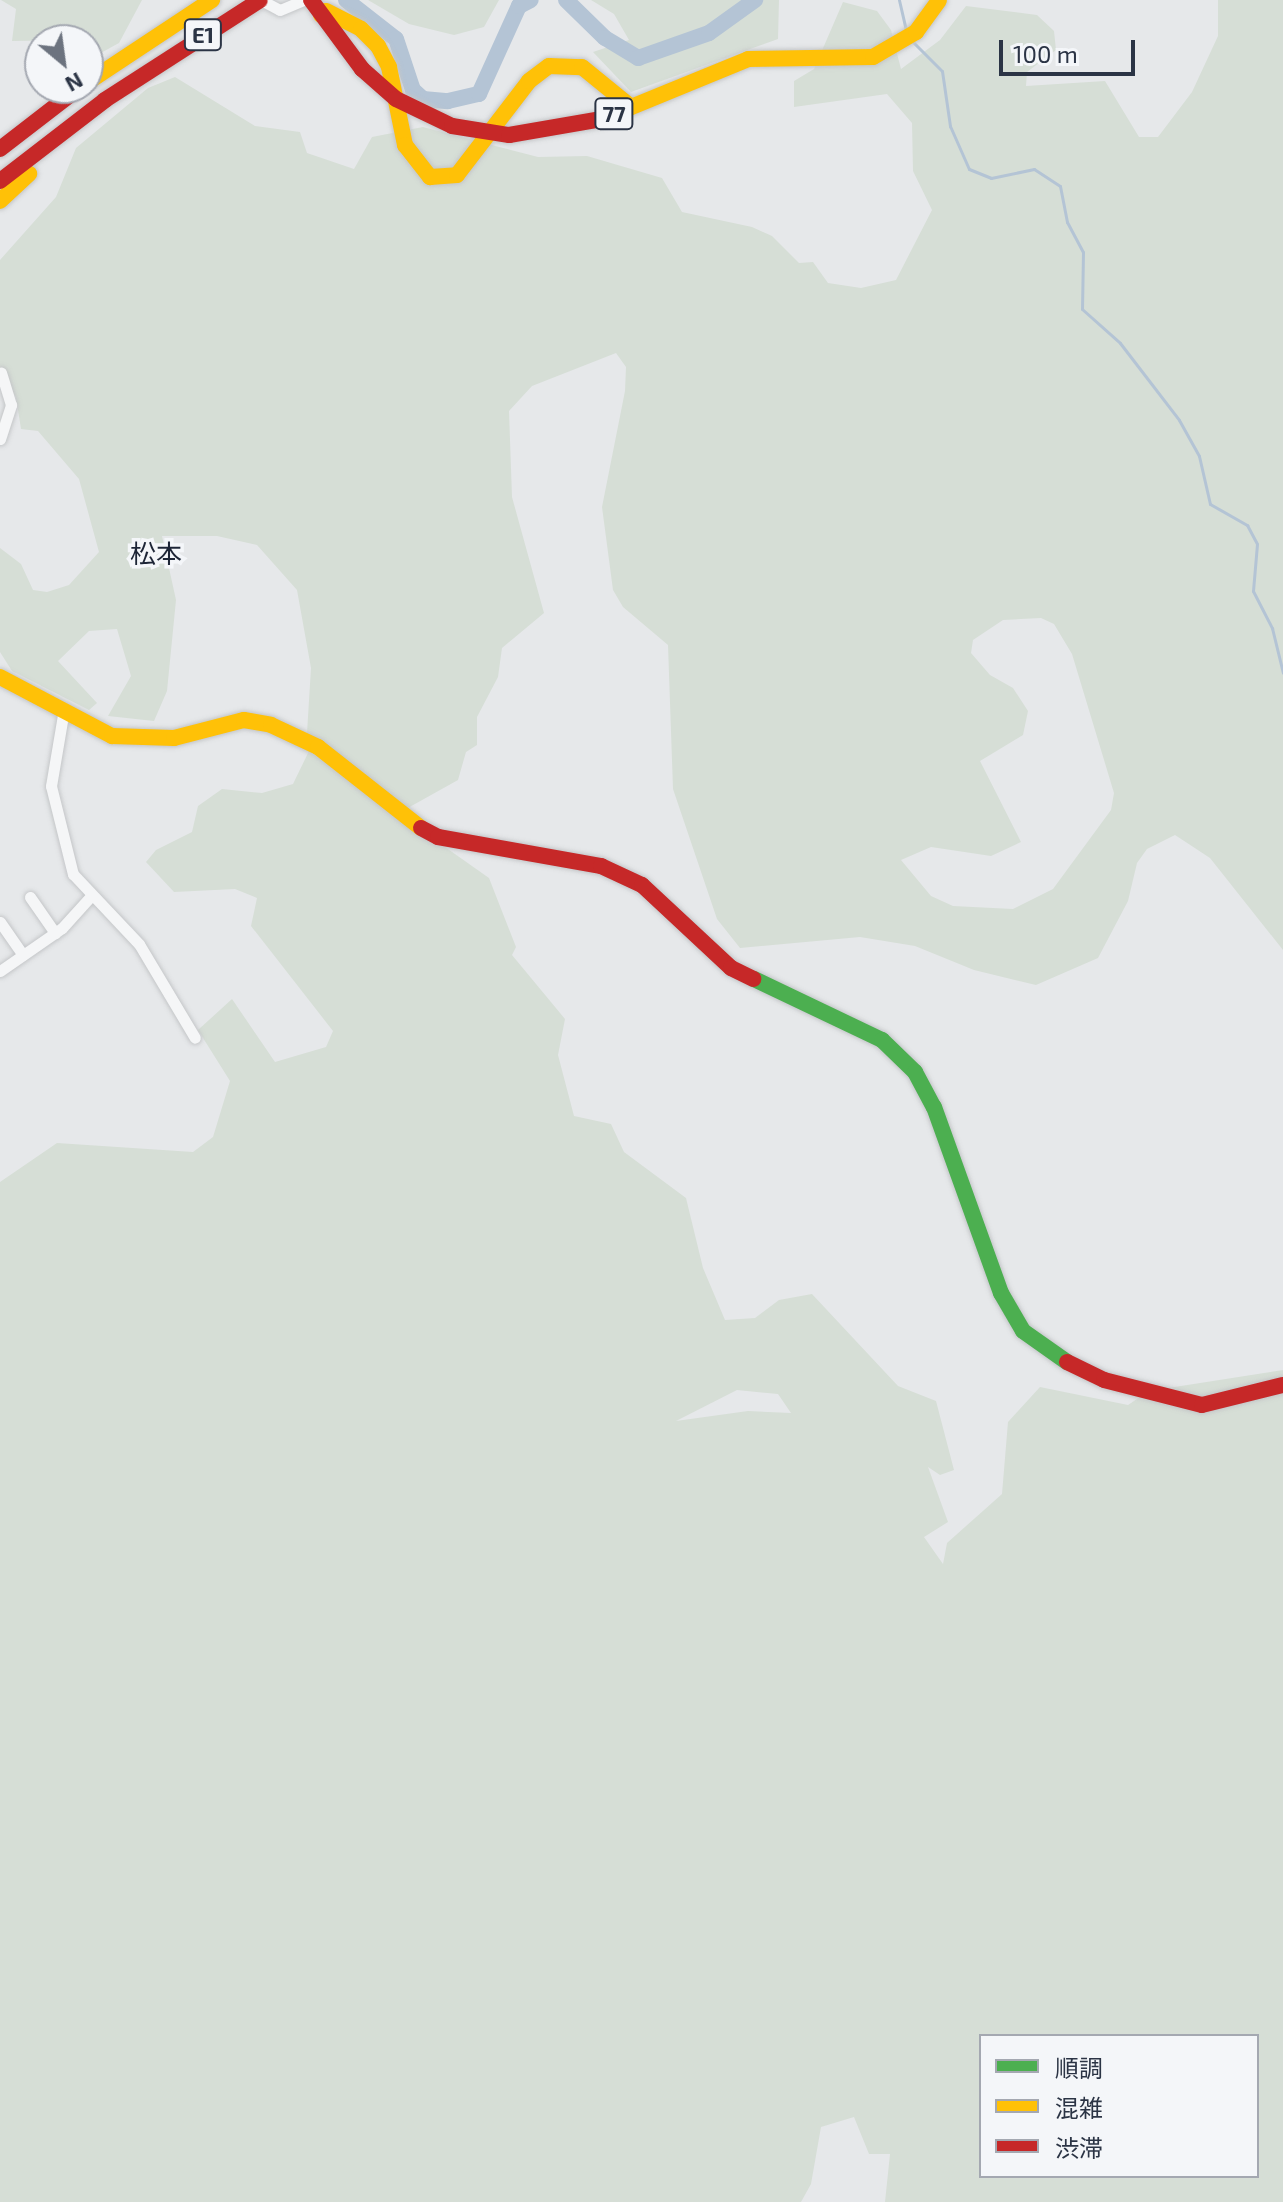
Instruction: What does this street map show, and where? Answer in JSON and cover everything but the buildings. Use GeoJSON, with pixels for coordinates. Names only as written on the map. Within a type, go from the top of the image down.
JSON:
{"type":"FeatureCollection","features":[{"type":"Feature","properties":{"kind":"main road","name":"E1"},"geometry":{"type":"LineString","coordinates":[[104,71],[212,0]]}},
{"type":"Feature","properties":{"kind":"main road","name":"E1"},"geometry":{"type":"LineString","coordinates":[[0,181],[146,72],[261,0]]}},
{"type":"Feature","properties":{"kind":"main road","name":"77"},"geometry":{"type":"LineString","coordinates":[[311,0],[362,69],[396,99],[452,126],[491,134],[547,134],[631,107],[748,59],[873,57],[916,32],[939,0]]}},
{"type":"Feature","properties":{"kind":"main road"},"geometry":{"type":"LineString","coordinates":[[321,15],[326,11],[361,29],[378,46],[396,99],[405,145],[430,177],[457,175],[529,81],[549,66],[582,67],[631,107]]}},
{"type":"Feature","properties":{"kind":"main road"},"geometry":{"type":"LineString","coordinates":[[0,201],[146,72]]}},
{"type":"Feature","properties":{"kind":"main road"},"geometry":{"type":"LineString","coordinates":[[0,149],[58,104]]}},
{"type":"Feature","properties":{"kind":"main road"},"geometry":{"type":"LineString","coordinates":[[0,677],[63,715],[112,736],[174,738],[244,720],[271,725],[318,747],[404,819],[438,837],[601,866],[642,885],[731,968],[882,1040],[915,1072],[1001,1293],[1023,1331],[1043,1350],[1104,1380],[1172,1401],[1202,1405],[1283,1385]]}},
{"type":"Feature","properties":{"kind":"street"},"geometry":{"type":"LineString","coordinates":[[261,0],[280,10],[303,0]]}},
{"type":"Feature","properties":{"kind":"street"},"geometry":{"type":"LineString","coordinates":[[0,439],[11,405],[1,372]]}},
{"type":"Feature","properties":{"kind":"street"},"geometry":{"type":"LineString","coordinates":[[63,715],[51,786],[73,874],[90,897],[110,908],[139,944],[195,1038]]}},
{"type":"Feature","properties":{"kind":"street"},"geometry":{"type":"LineString","coordinates":[[30,897],[55,933]]}},
{"type":"Feature","properties":{"kind":"street"},"geometry":{"type":"LineString","coordinates":[[0,971],[55,933],[90,897]]}},
{"type":"Feature","properties":{"kind":"street"},"geometry":{"type":"LineString","coordinates":[[0,922],[23,955]]}},
{"type":"Feature","properties":{"kind":"shaded area"},"geometry":{"type":"Polygon","coordinates":[[[1,0],[142,0],[119,43],[104,51],[104,24],[24,24],[24,41],[12,41],[16,9],[1,0]]]}},
{"type":"Feature","properties":{"kind":"shaded area"},"geometry":{"type":"Polygon","coordinates":[[[368,0],[499,0],[484,27],[454,35],[409,24],[368,0]]]}},
{"type":"Feature","properties":{"kind":"shaded area"},"geometry":{"type":"Polygon","coordinates":[[[591,0],[779,0],[778,39],[631,92],[593,52],[629,40],[614,14],[591,0]]]}},
{"type":"Feature","properties":{"kind":"shaded area"},"geometry":{"type":"Polygon","coordinates":[[[1218,0],[1283,0],[1283,950],[1210,858],[1175,835],[1147,849],[1137,863],[1128,901],[1098,958],[1036,985],[974,970],[915,946],[860,937],[740,948],[717,919],[673,789],[668,645],[623,607],[613,590],[602,507],[625,391],[626,367],[616,353],[532,386],[509,411],[512,497],[544,613],[502,648],[498,677],[477,717],[477,745],[466,752],[458,780],[406,809],[307,733],[311,668],[297,590],[257,545],[217,536],[162,536],[176,600],[167,691],[154,721],[108,716],[131,676],[117,629],[89,631],[58,661],[97,703],[89,710],[12,671],[0,652],[0,548],[21,564],[33,590],[47,592],[69,585],[99,552],[79,479],[38,431],[21,429],[16,397],[0,371],[0,260],[56,197],[76,148],[148,88],[175,77],[255,126],[300,132],[307,153],[354,169],[372,137],[423,127],[538,157],[587,156],[662,178],[682,212],[752,227],[772,236],[799,263],[813,262],[828,283],[861,288],[896,280],[932,210],[913,171],[912,123],[887,94],[794,107],[794,81],[814,69],[843,2],[877,11],[891,30],[901,69],[940,40],[966,6],[1037,15],[1054,31],[1056,50],[1027,72],[1026,86],[1105,81],[1139,137],[1158,137],[1192,92],[1218,36],[1218,0]],[[1041,618],[1003,620],[973,640],[971,653],[990,675],[1013,688],[1028,711],[1023,735],[980,761],[1021,842],[991,856],[931,847],[901,860],[931,896],[953,906],[1013,909],[1053,889],[1111,810],[1114,793],[1072,654],[1054,624],[1041,618]]]}},
{"type":"Feature","properties":{"kind":"shaded area"},"geometry":{"type":"Polygon","coordinates":[[[309,751],[489,878],[516,947],[512,955],[565,1019],[558,1055],[574,1116],[611,1124],[624,1152],[686,1198],[703,1268],[725,1320],[755,1318],[779,1300],[812,1294],[898,1386],[936,1401],[954,1470],[940,1475],[928,1467],[948,1522],[924,1537],[943,1564],[947,1543],[1002,1494],[1008,1422],[1040,1387],[1128,1405],[1149,1391],[1283,1370],[1283,2202],[885,2202],[890,2154],[869,2154],[854,2117],[821,2127],[811,2184],[801,2202],[0,2202],[0,1182],[57,1143],[193,1152],[213,1137],[230,1081],[198,1030],[232,999],[275,1062],[326,1047],[333,1031],[251,926],[257,898],[235,889],[174,892],[146,862],[156,850],[192,832],[198,806],[222,789],[262,793],[293,784],[309,751]],[[737,1390],[676,1421],[748,1411],[791,1413],[778,1394],[737,1390]]]}},
{"type":"Feature","properties":{"kind":"waterway"},"geometry":{"type":"LineString","coordinates":[[346,0],[396,39],[413,90],[423,99],[448,101],[479,94],[519,6],[531,0]]}},
{"type":"Feature","properties":{"kind":"waterway"},"geometry":{"type":"LineString","coordinates":[[566,0],[605,38],[638,58],[709,33],[755,0]]}},
{"type":"Feature","properties":{"kind":"waterway"},"geometry":{"type":"LineString","coordinates":[[899,0],[906,31]]}},
{"type":"Feature","properties":{"kind":"waterway"},"geometry":{"type":"LineString","coordinates":[[912,41],[942,71],[950,126],[969,169],[991,178],[1034,169],[1060,186],[1067,222],[1083,252],[1082,309],[1120,343],[1179,420],[1199,456],[1210,504],[1247,525],[1257,544],[1253,591],[1272,628],[1283,673]]}},
{"type":"Feature","properties":{"kind":"traffic: fast"},"geometry":{"type":"LineString","coordinates":[[754,979],[882,1040],[915,1072],[934,1107],[1001,1293],[1023,1331],[1067,1362]]}},
{"type":"Feature","properties":{"kind":"traffic: slow"},"geometry":{"type":"LineString","coordinates":[[104,71],[212,0]]}},
{"type":"Feature","properties":{"kind":"traffic: slow"},"geometry":{"type":"LineString","coordinates":[[602,119],[748,59],[873,57],[916,32],[939,0]]}},
{"type":"Feature","properties":{"kind":"traffic: slow"},"geometry":{"type":"LineString","coordinates":[[321,15],[326,11],[361,29],[378,46],[389,67],[405,145],[430,177],[457,175],[529,81],[549,66],[582,67],[631,107]]}},
{"type":"Feature","properties":{"kind":"traffic: slow"},"geometry":{"type":"LineString","coordinates":[[0,201],[29,174]]}},
{"type":"Feature","properties":{"kind":"traffic: slow"},"geometry":{"type":"LineString","coordinates":[[0,677],[112,736],[174,738],[244,720],[271,725],[318,747],[421,828]]}},
{"type":"Feature","properties":{"kind":"traffic: jam"},"geometry":{"type":"LineString","coordinates":[[0,181],[105,100],[260,0]]}},
{"type":"Feature","properties":{"kind":"traffic: jam"},"geometry":{"type":"LineString","coordinates":[[311,0],[362,69],[396,99],[452,126],[509,135],[602,119]]}},
{"type":"Feature","properties":{"kind":"traffic: jam"},"geometry":{"type":"LineString","coordinates":[[0,149],[58,104]]}},
{"type":"Feature","properties":{"kind":"traffic: jam"},"geometry":{"type":"LineString","coordinates":[[421,828],[438,837],[601,866],[642,885],[731,968],[754,979]]}},
{"type":"Feature","properties":{"kind":"traffic: jam"},"geometry":{"type":"LineString","coordinates":[[1067,1362],[1104,1380],[1202,1405],[1283,1385]]}},
{"type":"Feature","properties":{"kind":"district","name":"松本"},"geometry":{"type":"Point","coordinates":[156,553]}}]}
